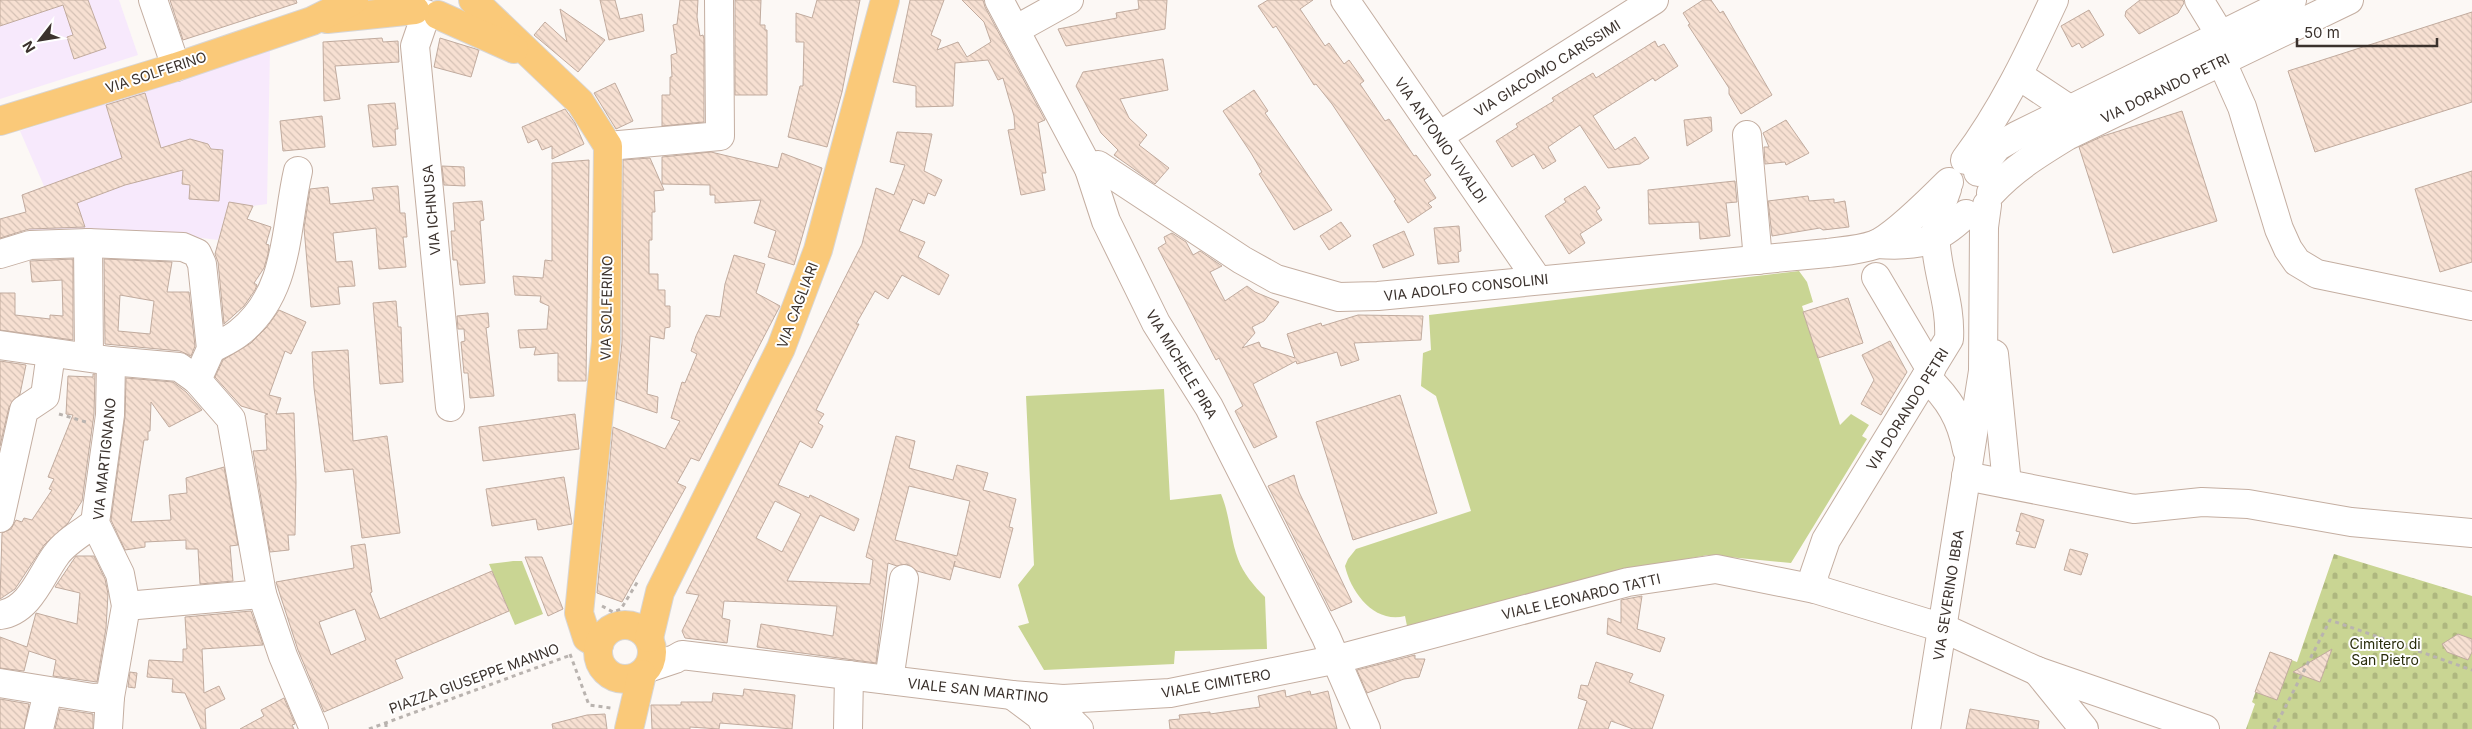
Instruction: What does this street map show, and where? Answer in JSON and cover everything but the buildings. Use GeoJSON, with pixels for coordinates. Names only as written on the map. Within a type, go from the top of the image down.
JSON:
{"type":"FeatureCollection","features":[{"type":"Feature","properties":{"kind":"main road","name":"VIA SOLFERINO"},"geometry":{"type":"LineString","coordinates":[[0,121],[176,67],[312,21],[354,0]]}},
{"type":"Feature","properties":{"kind":"main road"},"geometry":{"type":"LineString","coordinates":[[421,10],[452,10],[460,0]]}},
{"type":"Feature","properties":{"kind":"main road","name":"VIA SOLFERINO"},"geometry":{"type":"LineString","coordinates":[[473,0],[580,102],[608,146],[606,342],[582,588],[602,615],[612,633]]}},
{"type":"Feature","properties":{"kind":"main road","name":"VIA CAGLIARI"},"geometry":{"type":"LineString","coordinates":[[629,726],[647,655],[660,592],[781,348],[818,250],[885,0]]}},
{"type":"Feature","properties":{"kind":"main road","name":"VIA SOLFERINO"},"geometry":{"type":"LineString","coordinates":[[312,21],[421,10],[531,56]]}},
{"type":"Feature","properties":{"kind":"main road","name":"VIA CAGLIARI"},"geometry":{"type":"LineString","coordinates":[[612,633],[634,617],[660,592]]}},
{"type":"Feature","properties":{"kind":"main road"},"geometry":{"type":"LineString","coordinates":[[610,674],[626,679],[647,655],[637,628],[612,633],[600,659],[610,674],[629,726]]}},
{"type":"Feature","properties":{"kind":"street"},"geometry":{"type":"LineString","coordinates":[[153,0],[176,67]]}},
{"type":"Feature","properties":{"kind":"street"},"geometry":{"type":"LineString","coordinates":[[608,146],[720,136],[719,0]]}},
{"type":"Feature","properties":{"kind":"street","name":"VIA MICHELE PIRA"},"geometry":{"type":"LineString","coordinates":[[999,0],[1090,169],[1106,221],[1156,322],[1209,406],[1338,659],[1366,729]]}},
{"type":"Feature","properties":{"kind":"street"},"geometry":{"type":"LineString","coordinates":[[1015,30],[1069,0]]}},
{"type":"Feature","properties":{"kind":"street","name":"VIA ANTONIO VIVALDI"},"geometry":{"type":"LineString","coordinates":[[1345,0],[1537,279]]}},
{"type":"Feature","properties":{"kind":"street","name":"VIA GIACOMO CARISSIMI"},"geometry":{"type":"LineString","coordinates":[[1439,136],[1654,0]]}},
{"type":"Feature","properties":{"kind":"street"},"geometry":{"type":"LineString","coordinates":[[1968,188],[1985,134],[2018,75],[2054,0]]}},
{"type":"Feature","properties":{"kind":"street","name":"VIA DORANDO PETRI"},"geometry":{"type":"LineString","coordinates":[[1968,188],[2002,180],[2031,158],[2221,48],[2292,0]]}},
{"type":"Feature","properties":{"kind":"street","name":"VIA DORANDO PETRI"},"geometry":{"type":"LineString","coordinates":[[1815,589],[1814,575],[1826,540],[1950,339],[1950,317],[1936,246],[1938,219],[1968,188],[1997,147],[2069,109],[2221,48],[2349,0]]}},
{"type":"Feature","properties":{"kind":"street"},"geometry":{"type":"LineString","coordinates":[[2211,4],[2221,48],[2242,107],[2279,229],[2288,249],[2297,262],[2317,274],[2472,306]]}},
{"type":"Feature","properties":{"kind":"street","name":"VIA ICHNUSA"},"geometry":{"type":"LineString","coordinates":[[421,10],[415,46],[450,407]]}},
{"type":"Feature","properties":{"kind":"street"},"geometry":{"type":"LineString","coordinates":[[2018,75],[2069,109]]}},
{"type":"Feature","properties":{"kind":"street"},"geometry":{"type":"LineString","coordinates":[[1747,135],[1758,260]]}},
{"type":"Feature","properties":{"kind":"street","name":"VIA ADOLFO CONSOLINI"},"geometry":{"type":"LineString","coordinates":[[1090,169],[1098,165],[1242,260],[1276,279],[1305,289],[1339,297],[1378,296],[1537,279],[1758,260],[1828,253],[1877,244],[1917,245],[1937,236]]}},
{"type":"Feature","properties":{"kind":"street"},"geometry":{"type":"LineString","coordinates":[[211,349],[239,333],[254,318],[276,285],[285,256],[298,171]]}},
{"type":"Feature","properties":{"kind":"street","name":"VIA ADOLFO CONSOLINI"},"geometry":{"type":"LineString","coordinates":[[1877,244],[1968,188]]}},
{"type":"Feature","properties":{"kind":"street","name":"VIA SEVERINO IBBA"},"geometry":{"type":"LineString","coordinates":[[1926,729],[1983,371],[1984,227],[1968,188]]}},
{"type":"Feature","properties":{"kind":"street"},"geometry":{"type":"LineString","coordinates":[[0,254],[30,245],[88,243],[183,247],[197,252],[202,264],[211,349],[197,380]]}},
{"type":"Feature","properties":{"kind":"street","name":"VIA MARTIGNANO"},"geometry":{"type":"LineString","coordinates":[[88,243],[108,428],[95,523],[120,574],[126,606],[110,697],[108,729]]}},
{"type":"Feature","properties":{"kind":"street","name":"VIA SEVERINO IBBA"},"geometry":{"type":"LineString","coordinates":[[1876,277],[1929,373],[1955,409],[1963,429],[1968,469]]}},
{"type":"Feature","properties":{"kind":"street"},"geometry":{"type":"LineString","coordinates":[[1984,340],[1994,353],[1997,364],[2007,484]]}},
{"type":"Feature","properties":{"kind":"street"},"geometry":{"type":"LineString","coordinates":[[0,345],[51,353],[179,367],[197,380],[231,419],[262,594],[283,656],[314,729]]}},
{"type":"Feature","properties":{"kind":"street"},"geometry":{"type":"LineString","coordinates":[[0,518],[24,410],[45,396],[51,353]]}},
{"type":"Feature","properties":{"kind":"street"},"geometry":{"type":"LineString","coordinates":[[1968,469],[2007,484],[2134,509],[2202,502],[2248,504],[2351,522],[2472,533]]}},
{"type":"Feature","properties":{"kind":"street"},"geometry":{"type":"LineString","coordinates":[[0,615],[8,614],[31,595],[40,584],[56,553],[95,523]]}},
{"type":"Feature","properties":{"kind":"street","name":"VIALE LEONARDO TATTI"},"geometry":{"type":"LineString","coordinates":[[1338,659],[1619,584],[1677,574],[1716,570],[1815,589],[1943,628],[2037,671],[2205,729]]}},
{"type":"Feature","properties":{"kind":"street","name":"VIALE SAN MARTINO"},"geometry":{"type":"LineString","coordinates":[[889,680],[904,579]]}},
{"type":"Feature","properties":{"kind":"street"},"geometry":{"type":"LineString","coordinates":[[126,606],[262,594]]}},
{"type":"Feature","properties":{"kind":"street","name":"VIALE SAN MARTINO"},"geometry":{"type":"LineString","coordinates":[[647,655],[675,659],[682,654],[1012,695],[1063,699],[1070,720],[1079,729]]}},
{"type":"Feature","properties":{"kind":"street","name":"VIALE CIMITERO"},"geometry":{"type":"LineString","coordinates":[[1063,699],[1170,693],[1338,659]]}},
{"type":"Feature","properties":{"kind":"street"},"geometry":{"type":"LineString","coordinates":[[2037,671],[2084,729]]}},
{"type":"Feature","properties":{"kind":"street"},"geometry":{"type":"LineString","coordinates":[[848,729],[849,675]]}},
{"type":"Feature","properties":{"kind":"street"},"geometry":{"type":"LineString","coordinates":[[0,683],[93,698],[110,697]]}},
{"type":"Feature","properties":{"kind":"street"},"geometry":{"type":"LineString","coordinates":[[40,729],[48,692]]}},
{"type":"Feature","properties":{"kind":"street"},"geometry":{"type":"LineString","coordinates":[[1012,695],[1040,716],[1047,729]]}},
{"type":"Feature","properties":{"kind":"path"},"geometry":{"type":"LineString","coordinates":[[31,405],[108,428]]}},
{"type":"Feature","properties":{"kind":"path"},"geometry":{"type":"LineString","coordinates":[[2274,729],[2330,620],[2472,670]]}},
{"type":"Feature","properties":{"kind":"path"},"geometry":{"type":"LineString","coordinates":[[568,647],[589,705],[610,708],[615,713],[616,727],[629,726]]}},
{"type":"Feature","properties":{"kind":"path","name":"PIAZZA GIUSEPPE MANNO"},"geometry":{"type":"LineString","coordinates":[[369,729],[571,655]]}},
{"type":"Feature","properties":{"kind":"path","name":"PIAZZA GIUSEPPE MANNO"},"geometry":{"type":"LineString","coordinates":[[386,723],[386,729]]}},
{"type":"Feature","properties":{"kind":"shaded area"},"geometry":{"type":"Polygon","coordinates":[[[0,0],[119,0],[138,55],[0,99],[0,0]]]}},
{"type":"Feature","properties":{"kind":"shaded area"},"geometry":{"type":"Polygon","coordinates":[[[270,50],[267,204],[253,206],[229,203],[218,240],[184,236],[31,238],[22,195],[44,186],[20,131],[270,50]]]}},
{"type":"Feature","properties":{"kind":"green space"},"geometry":{"type":"Polygon","coordinates":[[[1799,271],[1807,282],[1813,302],[1802,306],[1840,425],[1851,414],[1869,425],[1862,436],[1867,439],[1791,563],[1708,555],[1643,567],[1632,567],[1407,626],[1405,616],[1394,617],[1374,611],[1359,596],[1348,576],[1345,566],[1356,549],[1471,511],[1436,396],[1421,386],[1423,353],[1431,350],[1429,315],[1799,271]]]}},
{"type":"Feature","properties":{"kind":"green space"},"geometry":{"type":"Polygon","coordinates":[[[1164,389],[1170,500],[1221,494],[1240,564],[1249,579],[1265,597],[1267,649],[1175,651],[1174,664],[1044,670],[1018,626],[1029,623],[1018,585],[1034,565],[1026,396],[1164,389]]]}},
{"type":"Feature","properties":{"kind":"green space","name":"Cimitero di San Pietro"},"geometry":{"type":"Polygon","coordinates":[[[2334,554],[2472,596],[2472,729],[2246,729],[2255,704],[2252,702],[2270,652],[2297,662],[2334,554]]]}},
{"type":"Feature","properties":{"kind":"green space"},"geometry":{"type":"Polygon","coordinates":[[[522,561],[543,614],[515,625],[489,564],[522,561]]]}}]}
